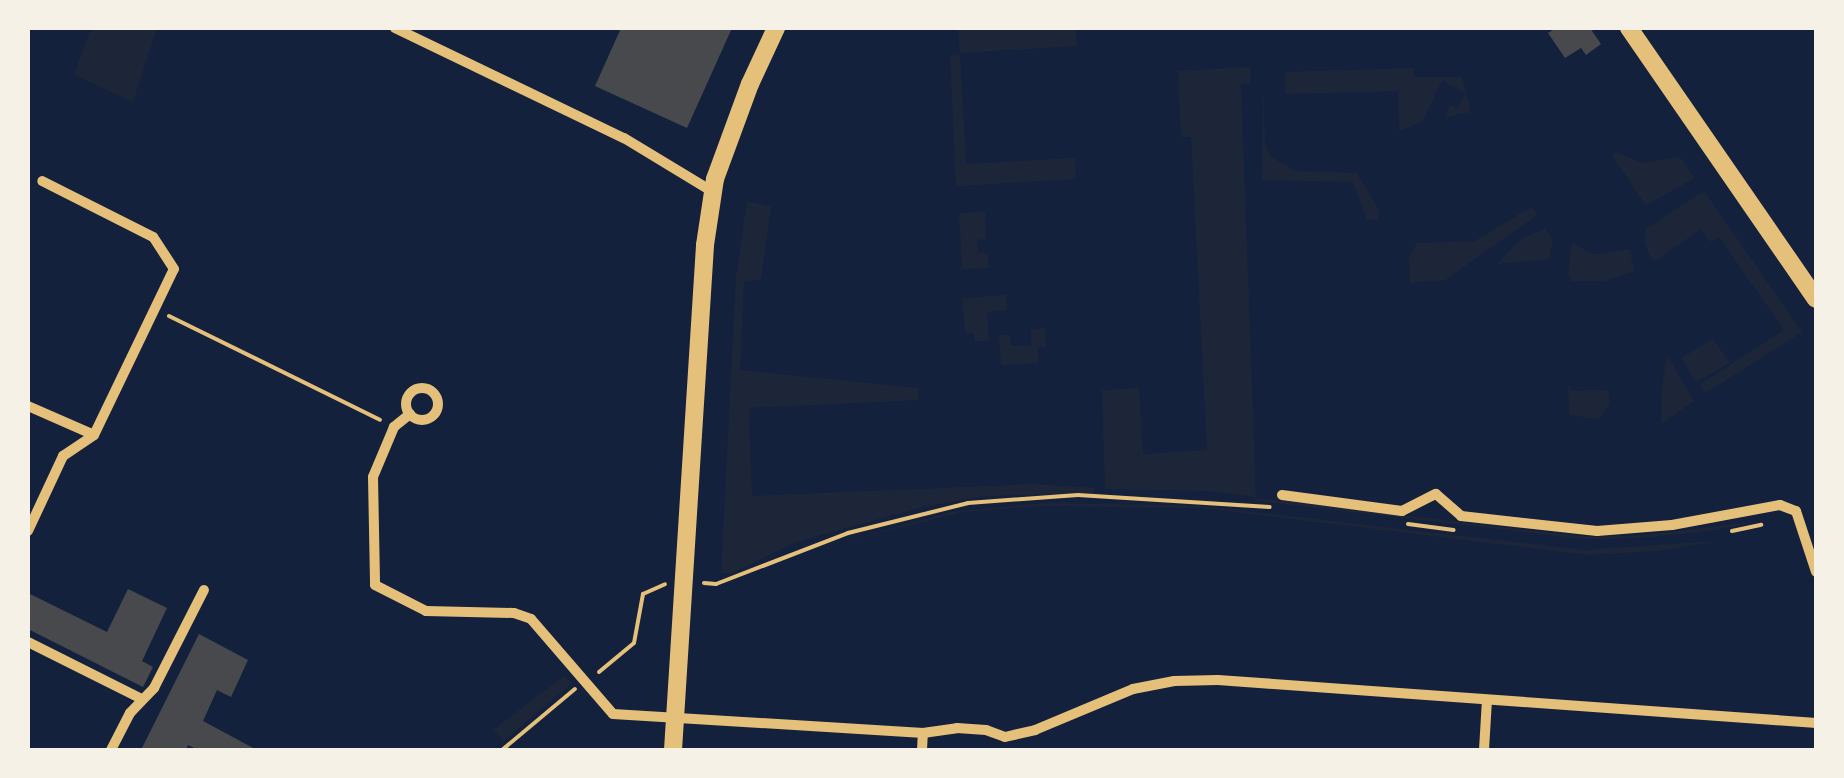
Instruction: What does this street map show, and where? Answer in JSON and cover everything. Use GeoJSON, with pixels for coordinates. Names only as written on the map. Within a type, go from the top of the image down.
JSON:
{"type":"FeatureCollection","features":[{"type":"Feature","properties":{"kind":"main road"},"geometry":{"type":"LineString","coordinates":[[673,750],[706,245],[713,192],[750,84],[776,28]]}},
{"type":"Feature","properties":{"kind":"main road"},"geometry":{"type":"LineString","coordinates":[[1629,28],[1816,299]]}},
{"type":"Feature","properties":{"kind":"street"},"geometry":{"type":"LineString","coordinates":[[395,28],[624,138],[713,192]]}},
{"type":"Feature","properties":{"kind":"street"},"geometry":{"type":"LineString","coordinates":[[28,531],[63,456],[94,436],[174,269],[153,237],[42,181]]}},
{"type":"Feature","properties":{"kind":"street"},"geometry":{"type":"LineString","coordinates":[[28,406],[94,436]]}},
{"type":"Feature","properties":{"kind":"street"},"geometry":{"type":"LineString","coordinates":[[410,414],[394,427],[373,477],[375,585],[426,612],[522,614],[612,714],[923,733],[972,729],[1004,738],[1035,730],[1134,690],[1174,680],[1816,723]]}},
{"type":"Feature","properties":{"kind":"street"},"geometry":{"type":"LineString","coordinates":[[1282,496],[1402,511],[1436,494],[1461,516],[1597,531],[1672,525],[1780,505],[1796,510],[1816,572]]}},
{"type":"Feature","properties":{"kind":"street"},"geometry":{"type":"LineString","coordinates":[[110,750],[142,699],[154,688],[204,590]]}},
{"type":"Feature","properties":{"kind":"street"},"geometry":{"type":"LineString","coordinates":[[28,642],[142,699]]}},
{"type":"Feature","properties":{"kind":"street"},"geometry":{"type":"LineString","coordinates":[[1484,750],[1488,700]]}},
{"type":"Feature","properties":{"kind":"street"},"geometry":{"type":"LineString","coordinates":[[922,750],[923,733]]}},
{"type":"Feature","properties":{"kind":"street"},"geometry":{"type":"LineString","coordinates":[[1004,738],[1004,750]]}},
{"type":"Feature","properties":{"kind":"path"},"geometry":{"type":"LineString","coordinates":[[156,310],[394,427]]}},
{"type":"Feature","properties":{"kind":"path"},"geometry":{"type":"LineString","coordinates":[[684,581],[716,584],[848,533],[968,503],[1078,495],[1273,507]]}},
{"type":"Feature","properties":{"kind":"path"},"geometry":{"type":"LineString","coordinates":[[1733,531],[1752,529],[1796,510]]}},
{"type":"Feature","properties":{"kind":"path"},"geometry":{"type":"LineString","coordinates":[[1408,524],[1467,532]]}},
{"type":"Feature","properties":{"kind":"path"},"geometry":{"type":"LineString","coordinates":[[502,750],[634,643],[643,594]]}},
{"type":"Feature","properties":{"kind":"shaded area"},"geometry":{"type":"Polygon","coordinates":[[[91,28],[157,28],[133,102],[74,75],[91,28]]]}},
{"type":"Feature","properties":{"kind":"shaded area"},"geometry":{"type":"Polygon","coordinates":[[[948,28],[1076,28],[1077,46],[960,53],[958,30],[948,28]]]}},
{"type":"Feature","properties":{"kind":"shaded area"},"geometry":{"type":"Polygon","coordinates":[[[960,55],[966,164],[1075,158],[1076,179],[956,186],[950,56],[960,55]]]}},
{"type":"Feature","properties":{"kind":"shaded area"},"geometry":{"type":"Polygon","coordinates":[[[1250,67],[1251,83],[1241,84],[1256,498],[1586,537],[1638,536],[1760,521],[1710,531],[1638,538],[1585,539],[1257,501],[1255,497],[1208,491],[1105,489],[1102,390],[1139,388],[1143,454],[1207,450],[1191,137],[1181,137],[1178,71],[1250,67]]]}},
{"type":"Feature","properties":{"kind":"shaded area"},"geometry":{"type":"Polygon","coordinates":[[[1413,68],[1414,77],[1462,77],[1471,112],[1446,117],[1450,105],[1457,108],[1466,94],[1442,80],[1423,121],[1399,131],[1398,91],[1285,94],[1285,72],[1413,68]]]}},
{"type":"Feature","properties":{"kind":"shaded area"},"geometry":{"type":"Polygon","coordinates":[[[1263,81],[1265,143],[1270,156],[1295,171],[1357,173],[1380,212],[1378,219],[1367,220],[1353,182],[1262,180],[1263,81]]]}},
{"type":"Feature","properties":{"kind":"shaded area"},"geometry":{"type":"Polygon","coordinates":[[[1616,152],[1643,163],[1680,157],[1695,178],[1646,205],[1611,154],[1616,152]]]}},
{"type":"Feature","properties":{"kind":"shaded area"},"geometry":{"type":"Polygon","coordinates":[[[1704,191],[1802,332],[1706,393],[1699,385],[1784,330],[1719,237],[1711,242],[1701,229],[1654,262],[1649,254],[1644,241],[1647,228],[1704,191]]]}},
{"type":"Feature","properties":{"kind":"shaded area"},"geometry":{"type":"Polygon","coordinates":[[[747,201],[771,207],[761,279],[744,282],[740,370],[918,388],[919,400],[749,408],[752,496],[1034,484],[1094,488],[1094,493],[987,496],[922,507],[796,542],[732,573],[721,573],[736,277],[747,201]]]}},
{"type":"Feature","properties":{"kind":"shaded area"},"geometry":{"type":"Polygon","coordinates":[[[1531,207],[1537,211],[1536,216],[1445,280],[1410,283],[1409,256],[1417,243],[1475,241],[1531,207]]]}},
{"type":"Feature","properties":{"kind":"shaded area"},"geometry":{"type":"Polygon","coordinates":[[[985,212],[986,239],[977,240],[978,253],[988,253],[989,268],[962,269],[959,213],[985,212]]]}},
{"type":"Feature","properties":{"kind":"shaded area"},"geometry":{"type":"Polygon","coordinates":[[[1545,229],[1553,240],[1549,259],[1497,264],[1521,239],[1545,229]]]}},
{"type":"Feature","properties":{"kind":"shaded area"},"geometry":{"type":"Polygon","coordinates":[[[1572,243],[1595,255],[1629,249],[1635,271],[1605,281],[1572,281],[1568,273],[1572,243]]]}},
{"type":"Feature","properties":{"kind":"shaded area"},"geometry":{"type":"Polygon","coordinates":[[[1006,295],[1007,310],[987,312],[989,341],[975,341],[974,333],[965,333],[962,298],[1006,295]]]}},
{"type":"Feature","properties":{"kind":"shaded area"},"geometry":{"type":"Polygon","coordinates":[[[1045,328],[1046,347],[1038,347],[1039,363],[1001,365],[999,335],[1010,335],[1011,346],[1031,346],[1031,329],[1045,328]]]}},
{"type":"Feature","properties":{"kind":"shaded area"},"geometry":{"type":"Polygon","coordinates":[[[1713,339],[1730,363],[1696,382],[1681,358],[1713,339]]]}},
{"type":"Feature","properties":{"kind":"shaded area"},"geometry":{"type":"Polygon","coordinates":[[[1667,355],[1694,401],[1661,424],[1662,387],[1667,355]]]}},
{"type":"Feature","properties":{"kind":"shaded area"},"geometry":{"type":"Polygon","coordinates":[[[1568,385],[1572,391],[1609,390],[1609,404],[1599,419],[1569,415],[1568,385]]]}},
{"type":"Feature","properties":{"kind":"shaded area"},"geometry":{"type":"Polygon","coordinates":[[[1046,503],[1201,506],[1584,550],[1717,541],[1658,551],[1586,555],[1205,508],[1040,506],[962,512],[828,546],[951,512],[1046,503]]]}},
{"type":"Feature","properties":{"kind":"shaded area"},"geometry":{"type":"Polygon","coordinates":[[[564,676],[572,683],[504,741],[493,730],[564,676]]]}},
{"type":"Feature","properties":{"kind":"building"},"geometry":{"type":"Polygon","coordinates":[[[621,28],[732,28],[687,128],[595,86],[621,28]]]}},
{"type":"Feature","properties":{"kind":"building"},"geometry":{"type":"Polygon","coordinates":[[[1556,28],[1590,28],[1601,44],[1586,55],[1581,48],[1565,58],[1548,33],[1556,28]]]}},
{"type":"Feature","properties":{"kind":"building"},"geometry":{"type":"Polygon","coordinates":[[[128,589],[167,608],[142,661],[153,667],[143,687],[28,629],[28,593],[107,632],[128,589]]]}},
{"type":"Feature","properties":{"kind":"building"},"geometry":{"type":"Polygon","coordinates":[[[199,634],[248,660],[231,697],[217,690],[203,721],[257,750],[198,750],[188,745],[186,750],[141,750],[199,634]]]}}]}
